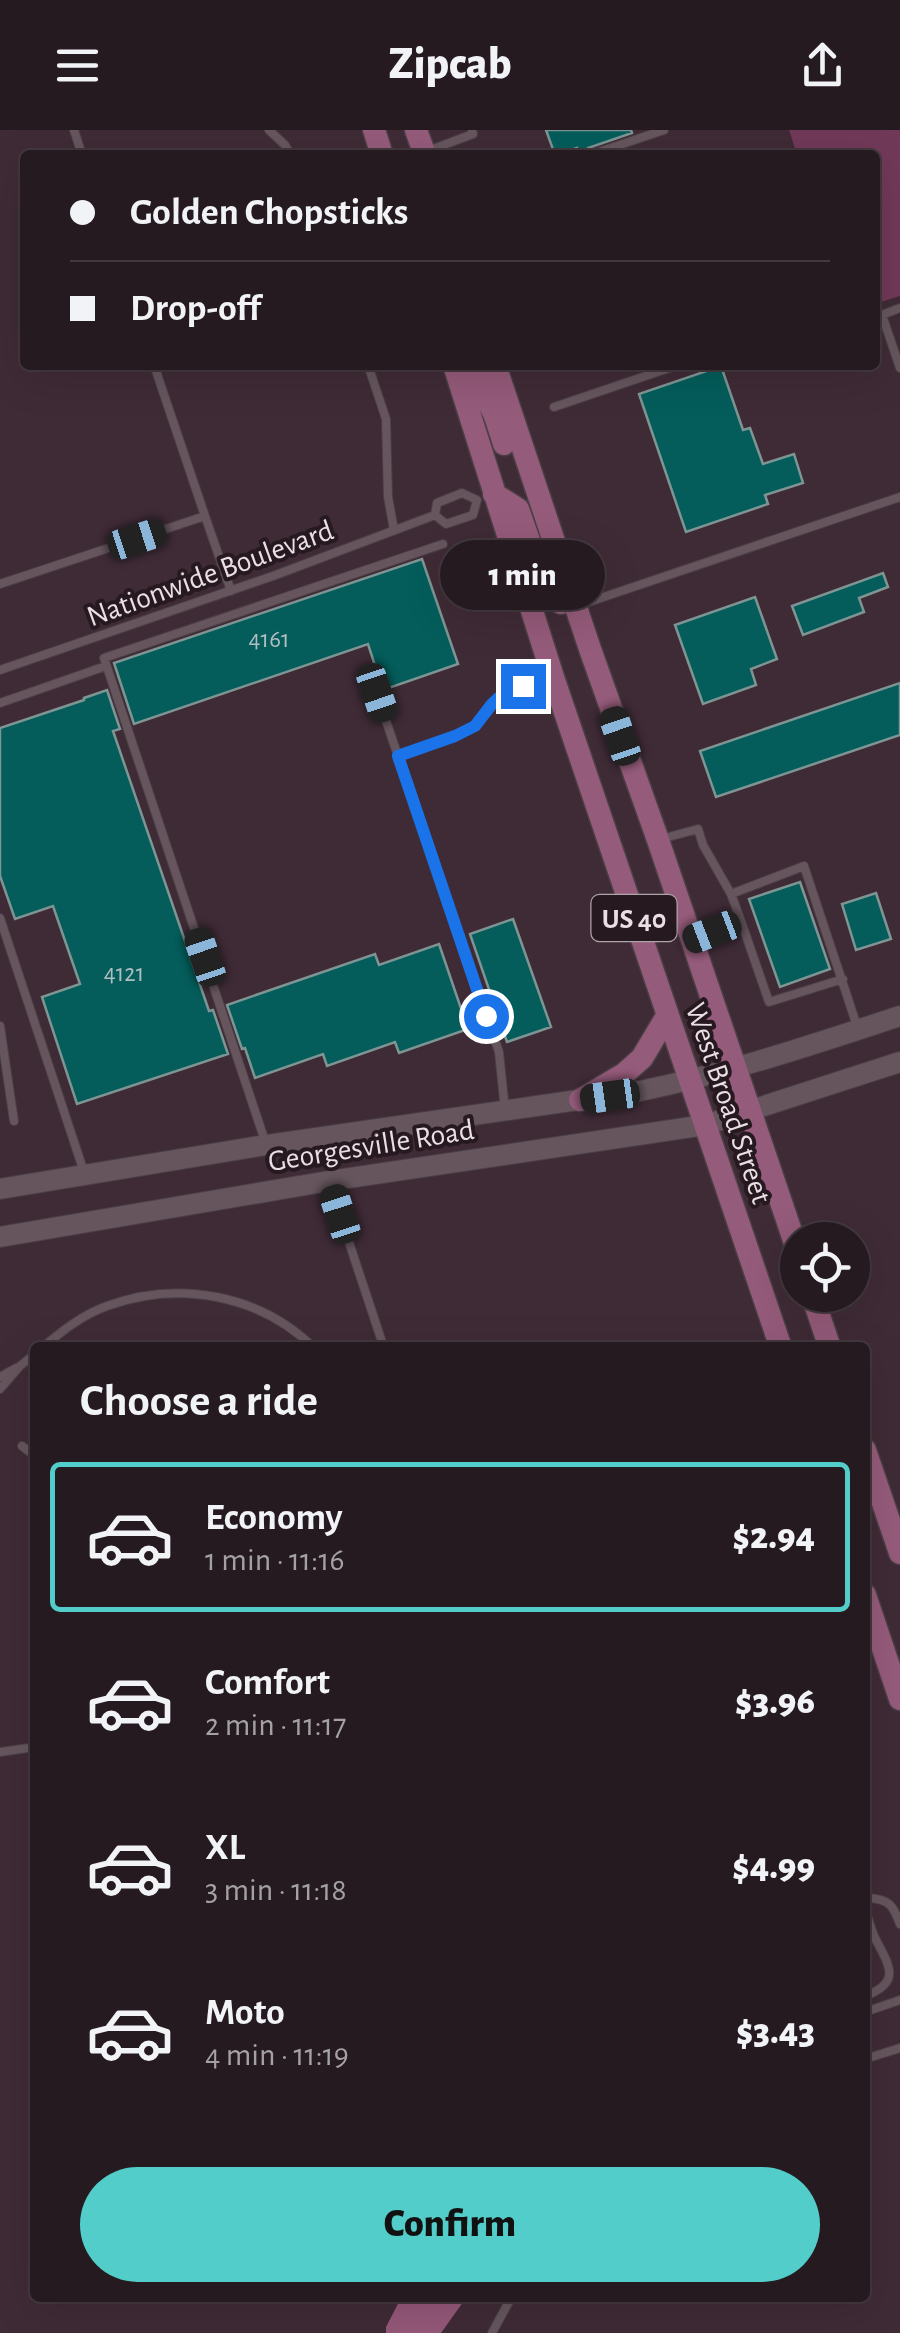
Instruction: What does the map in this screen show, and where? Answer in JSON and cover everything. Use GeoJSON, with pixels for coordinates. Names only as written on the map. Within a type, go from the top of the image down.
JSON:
{"type":"FeatureCollection","features":[{"type":"Feature","properties":{"kind":"main road","name":"West Broad Street"},"geometry":{"type":"LineString","coordinates":[[455,370],[486,497],[553,677],[779,1342]]}},
{"type":"Feature","properties":{"kind":"main road"},"geometry":{"type":"LineString","coordinates":[[472,370],[495,416],[514,473],[524,480],[532,478]]}},
{"type":"Feature","properties":{"kind":"main road","name":"West Broad Street"},"geometry":{"type":"LineString","coordinates":[[497,370],[788,1222]]}},
{"type":"Feature","properties":{"kind":"main road"},"geometry":{"type":"LineString","coordinates":[[486,497],[518,509],[532,549],[557,592],[612,758],[642,798]]}},
{"type":"Feature","properties":{"kind":"main road"},"geometry":{"type":"LineString","coordinates":[[580,1100],[624,1074],[642,1058],[667,1016]]}},
{"type":"Feature","properties":{"kind":"main road","name":"Georgesville Road"},"geometry":{"type":"LineString","coordinates":[[0,1189],[266,1144],[640,1092],[736,1069],[900,1016]]}},
{"type":"Feature","properties":{"kind":"main road","name":"Georgesville Road"},"geometry":{"type":"LineString","coordinates":[[0,1237],[329,1180],[705,1125],[900,1062]]}},
{"type":"Feature","properties":{"kind":"main road"},"geometry":{"type":"LineString","coordinates":[[818,1312],[828,1342]]}},
{"type":"Feature","properties":{"kind":"main road"},"geometry":{"type":"LineString","coordinates":[[870,1465],[900,1553]]}},
{"type":"Feature","properties":{"kind":"main road"},"geometry":{"type":"LineString","coordinates":[[872,1635],[900,1697]]}},
{"type":"Feature","properties":{"kind":"lane"},"geometry":{"type":"LineString","coordinates":[[269,130],[289,150]]}},
{"type":"Feature","properties":{"kind":"lane"},"geometry":{"type":"LineString","coordinates":[[422,146],[473,134],[472,130]]}},
{"type":"Feature","properties":{"kind":"lane"},"geometry":{"type":"LineString","coordinates":[[605,150],[664,130]]}},
{"type":"Feature","properties":{"kind":"lane"},"geometry":{"type":"LineString","coordinates":[[900,308],[882,314],[900,368]]}},
{"type":"Feature","properties":{"kind":"lane"},"geometry":{"type":"LineString","coordinates":[[156,370],[231,591]]}},
{"type":"Feature","properties":{"kind":"lane"},"geometry":{"type":"LineString","coordinates":[[370,370],[386,419],[388,497],[394,530]]}},
{"type":"Feature","properties":{"kind":"lane"},"geometry":{"type":"LineString","coordinates":[[554,407],[663,370]]}},
{"type":"Feature","properties":{"kind":"lane","name":"Nationwide Boulevard"},"geometry":{"type":"LineString","coordinates":[[462,492],[486,497],[472,516],[446,524],[434,515],[436,503],[462,492]]}},
{"type":"Feature","properties":{"kind":"lane"},"geometry":{"type":"LineString","coordinates":[[576,607],[900,497]]}},
{"type":"Feature","properties":{"kind":"lane","name":"Nationwide Boulevard"},"geometry":{"type":"LineString","coordinates":[[0,670],[231,591],[434,515]]}},
{"type":"Feature","properties":{"kind":"lane"},"geometry":{"type":"LineString","coordinates":[[0,584],[205,516]]}},
{"type":"Feature","properties":{"kind":"lane"},"geometry":{"type":"LineString","coordinates":[[266,1144],[104,658],[443,544]]}},
{"type":"Feature","properties":{"kind":"lane"},"geometry":{"type":"LineString","coordinates":[[0,703],[106,666]]}},
{"type":"Feature","properties":{"kind":"lane"},"geometry":{"type":"LineString","coordinates":[[370,670],[498,1052],[505,1110]]}},
{"type":"Feature","properties":{"kind":"lane"},"geometry":{"type":"LineString","coordinates":[[398,756],[475,726],[504,693],[553,677]]}},
{"type":"Feature","properties":{"kind":"lane"},"geometry":{"type":"LineString","coordinates":[[658,840],[698,830],[732,894],[769,1002],[843,979]]}},
{"type":"Feature","properties":{"kind":"lane"},"geometry":{"type":"LineString","coordinates":[[732,894],[804,866],[858,1030]]}},
{"type":"Feature","properties":{"kind":"lane"},"geometry":{"type":"LineString","coordinates":[[0,918],[85,1174]]}},
{"type":"Feature","properties":{"kind":"lane"},"geometry":{"type":"LineString","coordinates":[[691,940],[742,924]]}},
{"type":"Feature","properties":{"kind":"lane"},"geometry":{"type":"LineString","coordinates":[[0,1026],[14,1121]]}},
{"type":"Feature","properties":{"kind":"lane"},"geometry":{"type":"LineString","coordinates":[[329,1180],[382,1342]]}},
{"type":"Feature","properties":{"kind":"lane"},"geometry":{"type":"LineString","coordinates":[[49,1342],[69,1325],[104,1306],[146,1295],[191,1292],[252,1306],[292,1328],[307,1342]]}},
{"type":"Feature","properties":{"kind":"lane"},"geometry":{"type":"LineString","coordinates":[[0,1377],[30,1358]]}},
{"type":"Feature","properties":{"kind":"lane"},"geometry":{"type":"LineString","coordinates":[[0,1390],[20,1366]]}},
{"type":"Feature","properties":{"kind":"lane"},"geometry":{"type":"LineString","coordinates":[[22,1446],[30,1452]]}},
{"type":"Feature","properties":{"kind":"lane"},"geometry":{"type":"LineString","coordinates":[[0,1752],[30,1747]]}},
{"type":"Feature","properties":{"kind":"lane"},"geometry":{"type":"LineString","coordinates":[[870,1898],[882,1898],[890,1904],[900,1924]]}},
{"type":"Feature","properties":{"kind":"lane"},"geometry":{"type":"LineString","coordinates":[[870,1923],[889,1964],[890,1980],[883,1990],[870,1994]]}},
{"type":"Feature","properties":{"kind":"lane"},"geometry":{"type":"LineString","coordinates":[[870,2010],[900,2000]]}},
{"type":"Feature","properties":{"kind":"lane"},"geometry":{"type":"LineString","coordinates":[[870,2058],[900,2048]]}},
{"type":"Feature","properties":{"kind":"lane"},"geometry":{"type":"LineString","coordinates":[[492,2333],[508,2302]]}},
{"type":"Feature","properties":{"kind":"shaded area"},"geometry":{"type":"Polygon","coordinates":[[[0,130],[789,130],[795,150],[20,150],[20,370],[880,370],[880,302],[900,296],[900,2333],[0,2333],[0,130]]]}},
{"type":"Feature","properties":{"kind":"shaded area"},"geometry":{"type":"Polygon","coordinates":[[[789,130],[900,130],[900,296],[880,302],[880,150],[795,150],[789,130]]]}},
{"type":"Feature","properties":{"kind":"shaded area"},"geometry":{"type":"Polygon","coordinates":[[[399,2302],[463,2302],[441,2333],[386,2333],[399,2302]]]}},
{"type":"Feature","properties":{"kind":"building"},"geometry":{"type":"Polygon","coordinates":[[[546,130],[632,133],[587,150],[553,150],[546,130]]]}},
{"type":"Feature","properties":{"kind":"building"},"geometry":{"type":"Polygon","coordinates":[[[709,370],[722,370],[743,430],[750,428],[763,464],[794,454],[803,483],[765,495],[768,504],[686,532],[639,394],[709,370]]]}},
{"type":"Feature","properties":{"kind":"building"},"geometry":{"type":"Polygon","coordinates":[[[422,559],[458,664],[383,690],[368,644],[134,724],[114,663],[422,559]]]}},
{"type":"Feature","properties":{"kind":"building"},"geometry":{"type":"Polygon","coordinates":[[[883,573],[888,587],[859,598],[864,612],[803,635],[792,606],[883,573]]]}},
{"type":"Feature","properties":{"kind":"building"},"geometry":{"type":"Polygon","coordinates":[[[755,597],[777,659],[751,669],[756,685],[703,704],[675,625],[755,597]]]}},
{"type":"Feature","properties":{"kind":"building"},"geometry":{"type":"Polygon","coordinates":[[[900,683],[900,735],[716,797],[700,751],[900,683]]]}},
{"type":"Feature","properties":{"kind":"building"},"geometry":{"type":"Polygon","coordinates":[[[107,690],[120,729],[113,731],[209,1011],[213,1010],[228,1054],[77,1104],[42,997],[80,984],[53,906],[15,919],[0,876],[0,728],[107,690]]]}},
{"type":"Feature","properties":{"kind":"building"},"geometry":{"type":"Polygon","coordinates":[[[800,882],[830,969],[780,987],[749,899],[800,882]]]}},
{"type":"Feature","properties":{"kind":"building"},"geometry":{"type":"Polygon","coordinates":[[[876,893],[891,939],[856,950],[842,904],[876,893]]]}},
{"type":"Feature","properties":{"kind":"building"},"geometry":{"type":"Polygon","coordinates":[[[513,919],[551,1027],[507,1042],[470,934],[513,919]]]}},
{"type":"Feature","properties":{"kind":"building"},"geometry":{"type":"Polygon","coordinates":[[[439,944],[468,1029],[399,1053],[395,1042],[327,1066],[323,1054],[255,1078],[227,1005],[375,954],[379,965],[439,944]]]}},
{"type":"Feature","properties":{"kind":"route"},"geometry":{"type":"LineString","coordinates":[[486,1016],[398,756],[475,726],[504,693],[523,686]]}}]}
